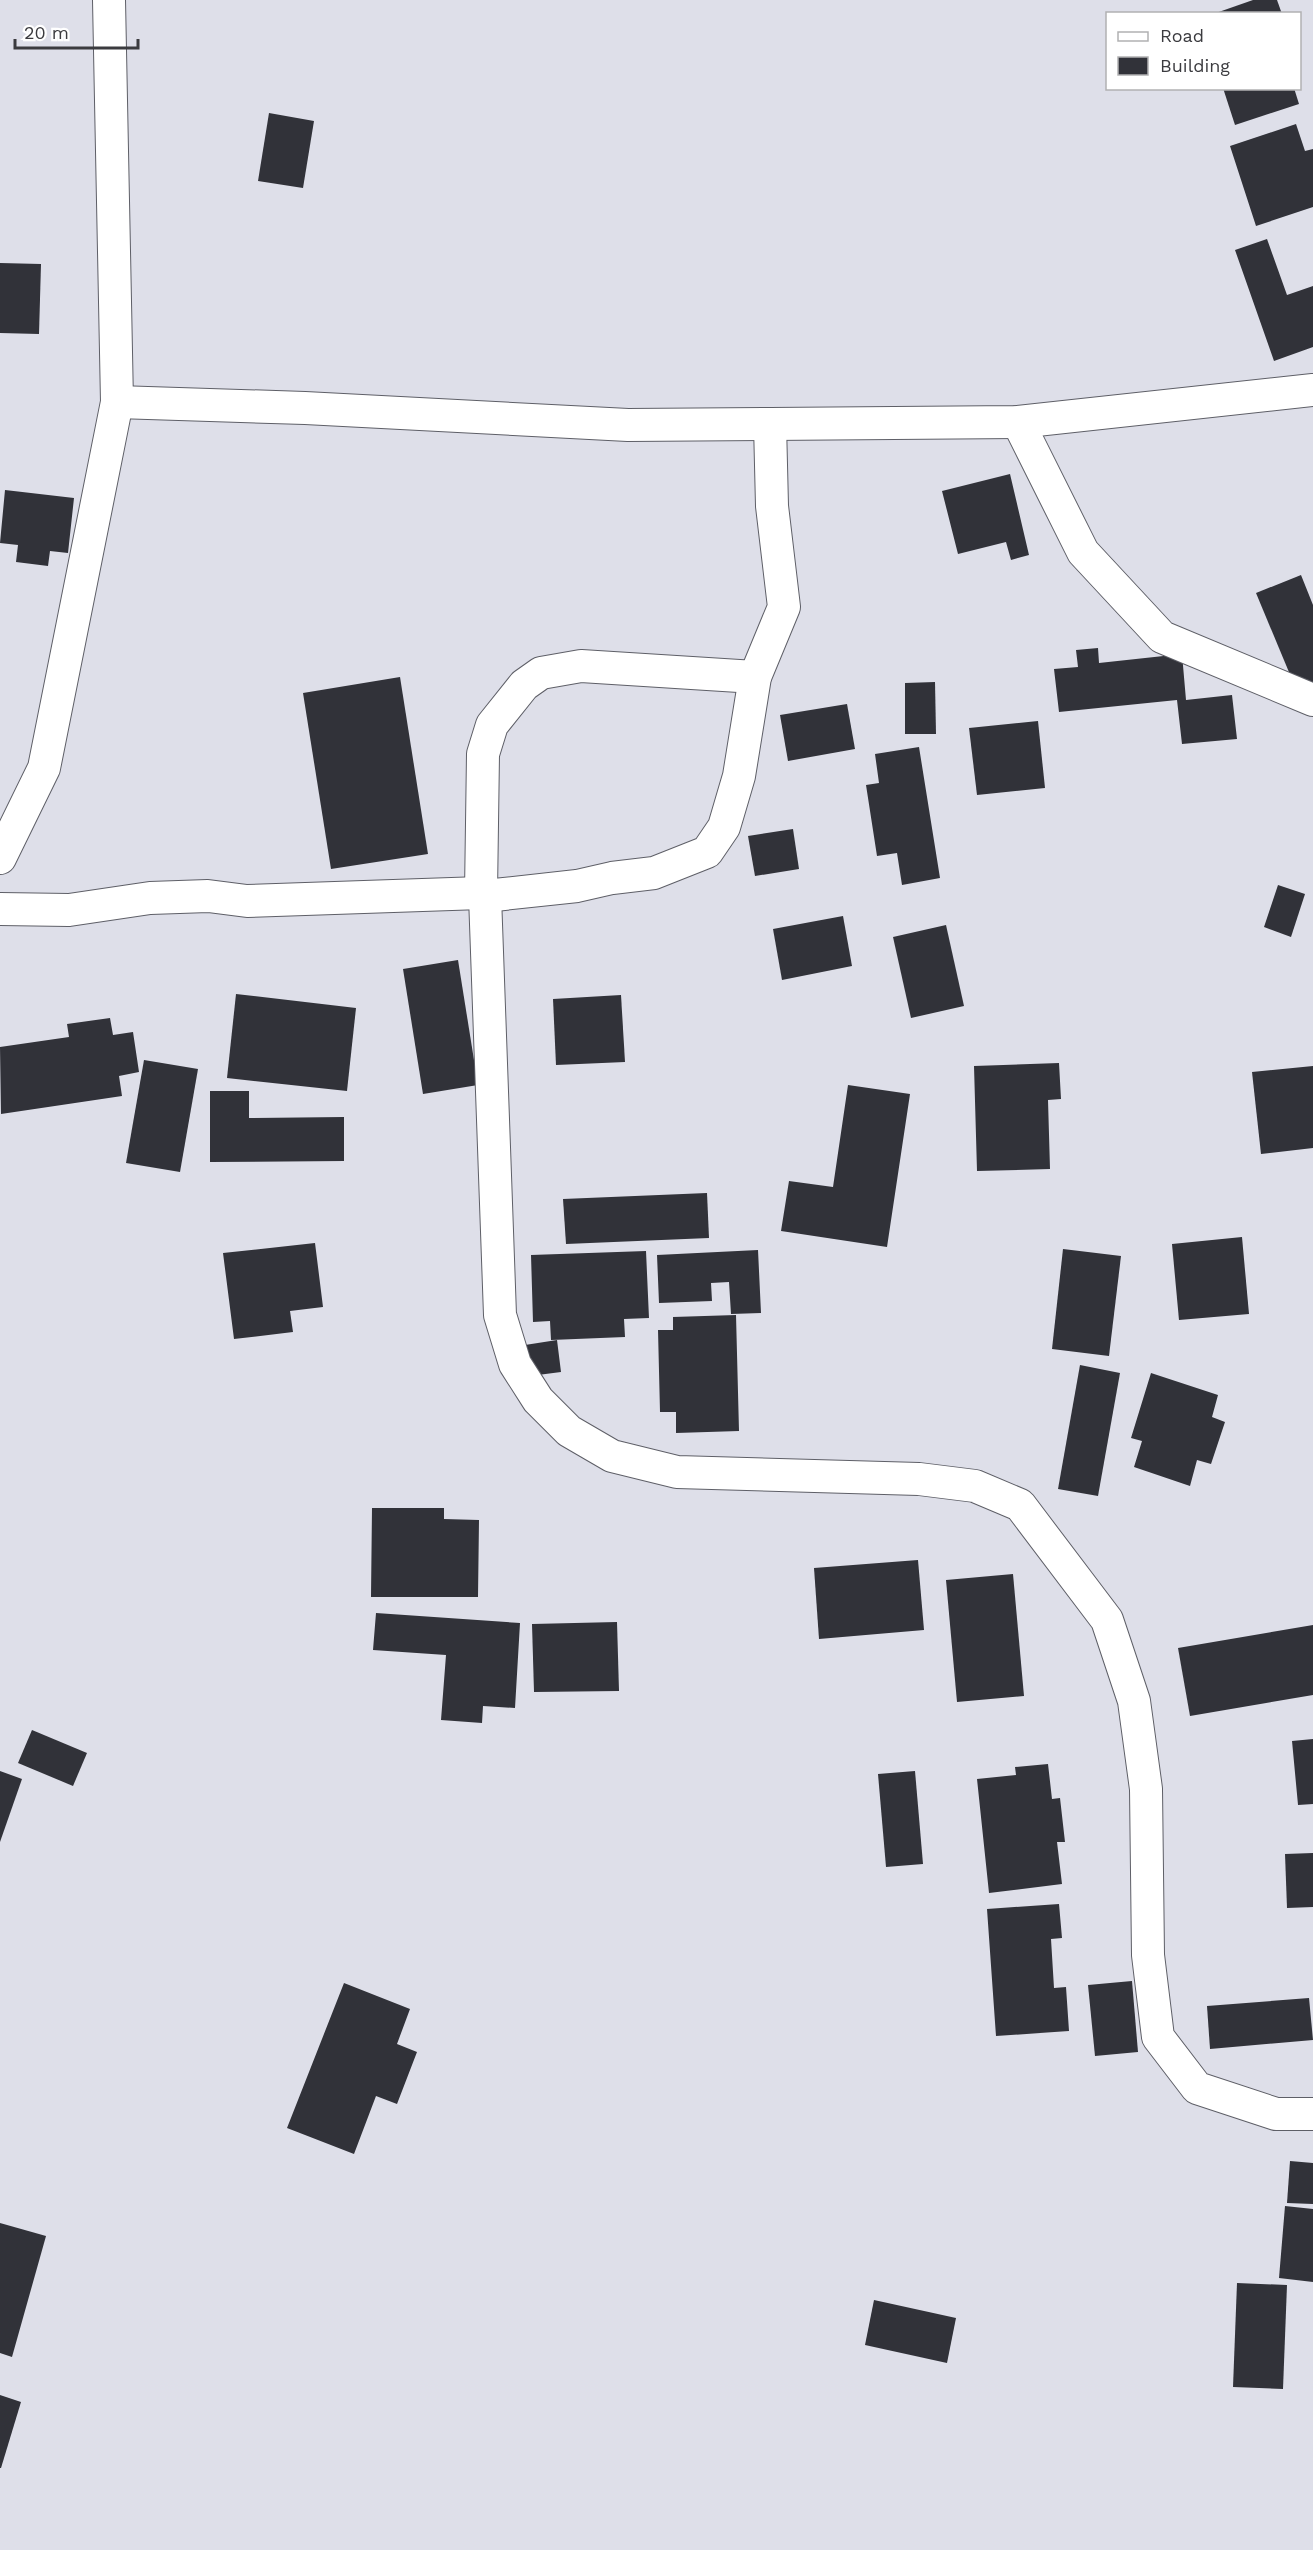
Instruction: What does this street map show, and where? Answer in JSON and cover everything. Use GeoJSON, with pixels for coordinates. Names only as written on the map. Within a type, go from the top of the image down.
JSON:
{"type":"FeatureCollection","features":[{"type":"Feature","properties":{"kind":"street"},"geometry":{"type":"LineString","coordinates":[[0,858],[44,768],[117,402],[109,0]]}},
{"type":"Feature","properties":{"kind":"street"},"geometry":{"type":"LineString","coordinates":[[117,402],[305,408],[628,425],[1018,422],[1313,390]]}},
{"type":"Feature","properties":{"kind":"street"},"geometry":{"type":"LineString","coordinates":[[1018,422],[1083,552],[1162,637],[1313,700]]}},
{"type":"Feature","properties":{"kind":"street"},"geometry":{"type":"LineString","coordinates":[[0,909],[69,910],[150,898],[208,896],[247,901],[483,895],[577,886],[612,878],[654,873],[707,852],[724,827],[739,776],[755,677],[784,607],[772,506],[770,424]]}},
{"type":"Feature","properties":{"kind":"street"},"geometry":{"type":"LineString","coordinates":[[755,677],[581,666],[541,673],[524,685],[492,725],[483,754],[483,895],[500,1315],[515,1364],[538,1400],[569,1431],[612,1456],[677,1472],[920,1479],[975,1486],[1020,1505],[1107,1620],[1134,1701],[1146,1789],[1148,1955],[1158,2037],[1197,2088],[1276,2114],[1313,2114]]}},
{"type":"Feature","properties":{"kind":"building"},"geometry":{"type":"Polygon","coordinates":[[[1253,0],[1277,0],[1281,12],[1219,12],[1253,0]]]}},
{"type":"Feature","properties":{"kind":"building"},"geometry":{"type":"Polygon","coordinates":[[[1224,90],[1295,90],[1299,104],[1235,125],[1224,90]]]}},
{"type":"Feature","properties":{"kind":"building"},"geometry":{"type":"Polygon","coordinates":[[[269,113],[314,121],[303,188],[258,181],[269,113]]]}},
{"type":"Feature","properties":{"kind":"building"},"geometry":{"type":"Polygon","coordinates":[[[1296,124],[1305,151],[1313,149],[1313,207],[1256,226],[1230,146],[1296,124]]]}},
{"type":"Feature","properties":{"kind":"building"},"geometry":{"type":"Polygon","coordinates":[[[1267,239],[1287,295],[1313,286],[1313,347],[1274,361],[1235,250],[1267,239]]]}},
{"type":"Feature","properties":{"kind":"building"},"geometry":{"type":"Polygon","coordinates":[[[0,263],[41,264],[39,334],[0,333],[0,263]]]}},
{"type":"Feature","properties":{"kind":"building"},"geometry":{"type":"Polygon","coordinates":[[[1010,474],[1029,555],[1011,560],[1006,542],[958,554],[942,491],[1010,474]]]}},
{"type":"Feature","properties":{"kind":"building"},"geometry":{"type":"Polygon","coordinates":[[[5,490],[74,498],[68,553],[50,551],[48,566],[16,562],[18,545],[0,543],[5,490]]]}},
{"type":"Feature","properties":{"kind":"building"},"geometry":{"type":"Polygon","coordinates":[[[1301,575],[1313,605],[1313,682],[1296,689],[1256,593],[1301,575]]]}},
{"type":"Feature","properties":{"kind":"building"},"geometry":{"type":"Polygon","coordinates":[[[1098,648],[1099,663],[1182,654],[1186,700],[1232,695],[1237,739],[1182,744],[1177,700],[1059,712],[1054,669],[1078,667],[1076,650],[1098,648]]]}},
{"type":"Feature","properties":{"kind":"building"},"geometry":{"type":"Polygon","coordinates":[[[400,677],[428,854],[331,869],[303,693],[400,677]]]}},
{"type":"Feature","properties":{"kind":"building"},"geometry":{"type":"Polygon","coordinates":[[[935,682],[936,734],[905,734],[905,683],[935,682]]]}},
{"type":"Feature","properties":{"kind":"building"},"geometry":{"type":"Polygon","coordinates":[[[847,704],[855,749],[788,761],[780,715],[847,704]]]}},
{"type":"Feature","properties":{"kind":"building"},"geometry":{"type":"Polygon","coordinates":[[[1038,721],[1045,788],[977,795],[969,728],[1038,721]]]}},
{"type":"Feature","properties":{"kind":"building"},"geometry":{"type":"Polygon","coordinates":[[[919,747],[940,878],[902,885],[897,853],[877,856],[866,785],[879,783],[875,754],[919,747]]]}},
{"type":"Feature","properties":{"kind":"building"},"geometry":{"type":"Polygon","coordinates":[[[793,829],[799,869],[755,876],[748,836],[793,829]]]}},
{"type":"Feature","properties":{"kind":"building"},"geometry":{"type":"Polygon","coordinates":[[[1278,885],[1305,894],[1291,937],[1264,927],[1278,885]]]}},
{"type":"Feature","properties":{"kind":"building"},"geometry":{"type":"Polygon","coordinates":[[[843,916],[852,966],[782,980],[773,929],[843,916]]]}},
{"type":"Feature","properties":{"kind":"building"},"geometry":{"type":"Polygon","coordinates":[[[946,925],[964,1006],[911,1018],[893,937],[946,925]]]}},
{"type":"Feature","properties":{"kind":"building"},"geometry":{"type":"Polygon","coordinates":[[[458,960],[478,1085],[423,1094],[403,969],[458,960]]]}},
{"type":"Feature","properties":{"kind":"building"},"geometry":{"type":"Polygon","coordinates":[[[236,994],[356,1008],[347,1091],[227,1078],[236,994]]]}},
{"type":"Feature","properties":{"kind":"building"},"geometry":{"type":"Polygon","coordinates":[[[621,995],[625,1062],[556,1065],[553,999],[621,995]]]}},
{"type":"Feature","properties":{"kind":"building"},"geometry":{"type":"Polygon","coordinates":[[[110,1018],[113,1035],[133,1032],[139,1072],[119,1076],[122,1096],[1,1114],[0,1047],[69,1037],[67,1024],[110,1018]]]}},
{"type":"Feature","properties":{"kind":"building"},"geometry":{"type":"Polygon","coordinates":[[[144,1060],[198,1069],[180,1172],[126,1163],[144,1060]]]}},
{"type":"Feature","properties":{"kind":"building"},"geometry":{"type":"Polygon","coordinates":[[[1059,1063],[1061,1099],[1048,1100],[1050,1169],[977,1171],[974,1066],[1059,1063]]]}},
{"type":"Feature","properties":{"kind":"building"},"geometry":{"type":"Polygon","coordinates":[[[1313,1066],[1313,1148],[1261,1154],[1252,1072],[1313,1066]]]}},
{"type":"Feature","properties":{"kind":"building"},"geometry":{"type":"Polygon","coordinates":[[[848,1085],[910,1094],[887,1247],[781,1231],[789,1181],[833,1187],[848,1085]]]}},
{"type":"Feature","properties":{"kind":"building"},"geometry":{"type":"Polygon","coordinates":[[[210,1091],[249,1091],[249,1118],[344,1117],[344,1161],[210,1162],[210,1091]]]}},
{"type":"Feature","properties":{"kind":"building"},"geometry":{"type":"Polygon","coordinates":[[[707,1193],[709,1238],[566,1244],[563,1199],[707,1193]]]}},
{"type":"Feature","properties":{"kind":"building"},"geometry":{"type":"Polygon","coordinates":[[[1242,1237],[1249,1314],[1179,1320],[1172,1244],[1242,1237]]]}},
{"type":"Feature","properties":{"kind":"building"},"geometry":{"type":"Polygon","coordinates":[[[315,1243],[323,1307],[290,1311],[293,1332],[234,1339],[223,1253],[315,1243]]]}},
{"type":"Feature","properties":{"kind":"building"},"geometry":{"type":"Polygon","coordinates":[[[1063,1249],[1121,1256],[1109,1356],[1052,1349],[1063,1249]]]}},
{"type":"Feature","properties":{"kind":"building"},"geometry":{"type":"Polygon","coordinates":[[[758,1250],[761,1313],[731,1314],[729,1282],[711,1283],[712,1301],[659,1303],[657,1255],[758,1250]]]}},
{"type":"Feature","properties":{"kind":"building"},"geometry":{"type":"Polygon","coordinates":[[[646,1251],[649,1318],[624,1319],[625,1337],[551,1340],[550,1321],[533,1322],[531,1255],[646,1251]]]}},
{"type":"Feature","properties":{"kind":"building"},"geometry":{"type":"Polygon","coordinates":[[[736,1315],[739,1431],[676,1433],[676,1412],[660,1412],[658,1330],[673,1330],[673,1317],[736,1315]]]}},
{"type":"Feature","properties":{"kind":"building"},"geometry":{"type":"Polygon","coordinates":[[[557,1340],[561,1372],[530,1376],[525,1345],[557,1340]]]}},
{"type":"Feature","properties":{"kind":"building"},"geometry":{"type":"Polygon","coordinates":[[[1080,1365],[1120,1373],[1098,1496],[1058,1489],[1080,1365]]]}},
{"type":"Feature","properties":{"kind":"building"},"geometry":{"type":"Polygon","coordinates":[[[1151,1373],[1218,1395],[1212,1417],[1225,1422],[1211,1464],[1197,1460],[1190,1486],[1134,1467],[1142,1441],[1131,1438],[1151,1373]]]}},
{"type":"Feature","properties":{"kind":"building"},"geometry":{"type":"Polygon","coordinates":[[[372,1508],[444,1508],[444,1519],[479,1520],[478,1597],[371,1597],[372,1508]]]}},
{"type":"Feature","properties":{"kind":"building"},"geometry":{"type":"Polygon","coordinates":[[[918,1560],[924,1630],[819,1639],[814,1568],[918,1560]]]}},
{"type":"Feature","properties":{"kind":"building"},"geometry":{"type":"Polygon","coordinates":[[[1013,1574],[1024,1696],[957,1702],[946,1580],[1013,1574]]]}},
{"type":"Feature","properties":{"kind":"building"},"geometry":{"type":"Polygon","coordinates":[[[376,1613],[520,1623],[515,1708],[483,1706],[482,1723],[441,1720],[446,1655],[373,1650],[376,1613]]]}},
{"type":"Feature","properties":{"kind":"building"},"geometry":{"type":"Polygon","coordinates":[[[617,1622],[619,1691],[534,1692],[532,1624],[617,1622]]]}},
{"type":"Feature","properties":{"kind":"building"},"geometry":{"type":"Polygon","coordinates":[[[1313,1625],[1313,1695],[1190,1716],[1178,1648],[1313,1625]]]}},
{"type":"Feature","properties":{"kind":"building"},"geometry":{"type":"Polygon","coordinates":[[[32,1730],[87,1753],[73,1786],[18,1763],[32,1730]]]}},
{"type":"Feature","properties":{"kind":"building"},"geometry":{"type":"Polygon","coordinates":[[[1313,1739],[1313,1804],[1298,1805],[1292,1741],[1313,1739]]]}},
{"type":"Feature","properties":{"kind":"building"},"geometry":{"type":"Polygon","coordinates":[[[1048,1764],[1052,1799],[1060,1798],[1065,1842],[1057,1842],[1062,1884],[989,1893],[977,1779],[1016,1775],[1015,1767],[1048,1764]]]}},
{"type":"Feature","properties":{"kind":"building"},"geometry":{"type":"Polygon","coordinates":[[[0,1771],[22,1779],[0,1842],[0,1771]]]}},
{"type":"Feature","properties":{"kind":"building"},"geometry":{"type":"Polygon","coordinates":[[[915,1771],[923,1864],[886,1867],[878,1774],[915,1771]]]}},
{"type":"Feature","properties":{"kind":"building"},"geometry":{"type":"Polygon","coordinates":[[[1313,1853],[1313,1907],[1287,1908],[1285,1854],[1313,1853]]]}},
{"type":"Feature","properties":{"kind":"building"},"geometry":{"type":"Polygon","coordinates":[[[1059,1904],[1062,1938],[1051,1939],[1054,1988],[1066,1987],[1069,2031],[996,2036],[987,1909],[1059,1904]]]}},
{"type":"Feature","properties":{"kind":"building"},"geometry":{"type":"Polygon","coordinates":[[[1132,1981],[1138,2052],[1095,2056],[1088,1985],[1132,1981]]]}},
{"type":"Feature","properties":{"kind":"building"},"geometry":{"type":"Polygon","coordinates":[[[344,1983],[410,2009],[397,2044],[417,2052],[397,2104],[376,2096],[354,2154],[287,2128],[344,1983]]]}},
{"type":"Feature","properties":{"kind":"building"},"geometry":{"type":"Polygon","coordinates":[[[1309,1998],[1313,2040],[1210,2049],[1207,2006],[1309,1998]]]}},
{"type":"Feature","properties":{"kind":"building"},"geometry":{"type":"Polygon","coordinates":[[[1290,2161],[1313,2163],[1313,2204],[1287,2203],[1290,2161]]]}},
{"type":"Feature","properties":{"kind":"building"},"geometry":{"type":"Polygon","coordinates":[[[1285,2206],[1313,2209],[1313,2282],[1279,2278],[1285,2206]]]}},
{"type":"Feature","properties":{"kind":"building"},"geometry":{"type":"Polygon","coordinates":[[[0,2223],[46,2236],[12,2357],[0,2353],[0,2223]]]}},
{"type":"Feature","properties":{"kind":"building"},"geometry":{"type":"Polygon","coordinates":[[[1237,2283],[1287,2285],[1283,2389],[1233,2387],[1237,2283]]]}},
{"type":"Feature","properties":{"kind":"building"},"geometry":{"type":"Polygon","coordinates":[[[874,2300],[956,2318],[947,2363],[865,2345],[874,2300]]]}},
{"type":"Feature","properties":{"kind":"building"},"geometry":{"type":"Polygon","coordinates":[[[0,2395],[21,2402],[1,2468],[0,2468],[0,2395]]]}}]}
